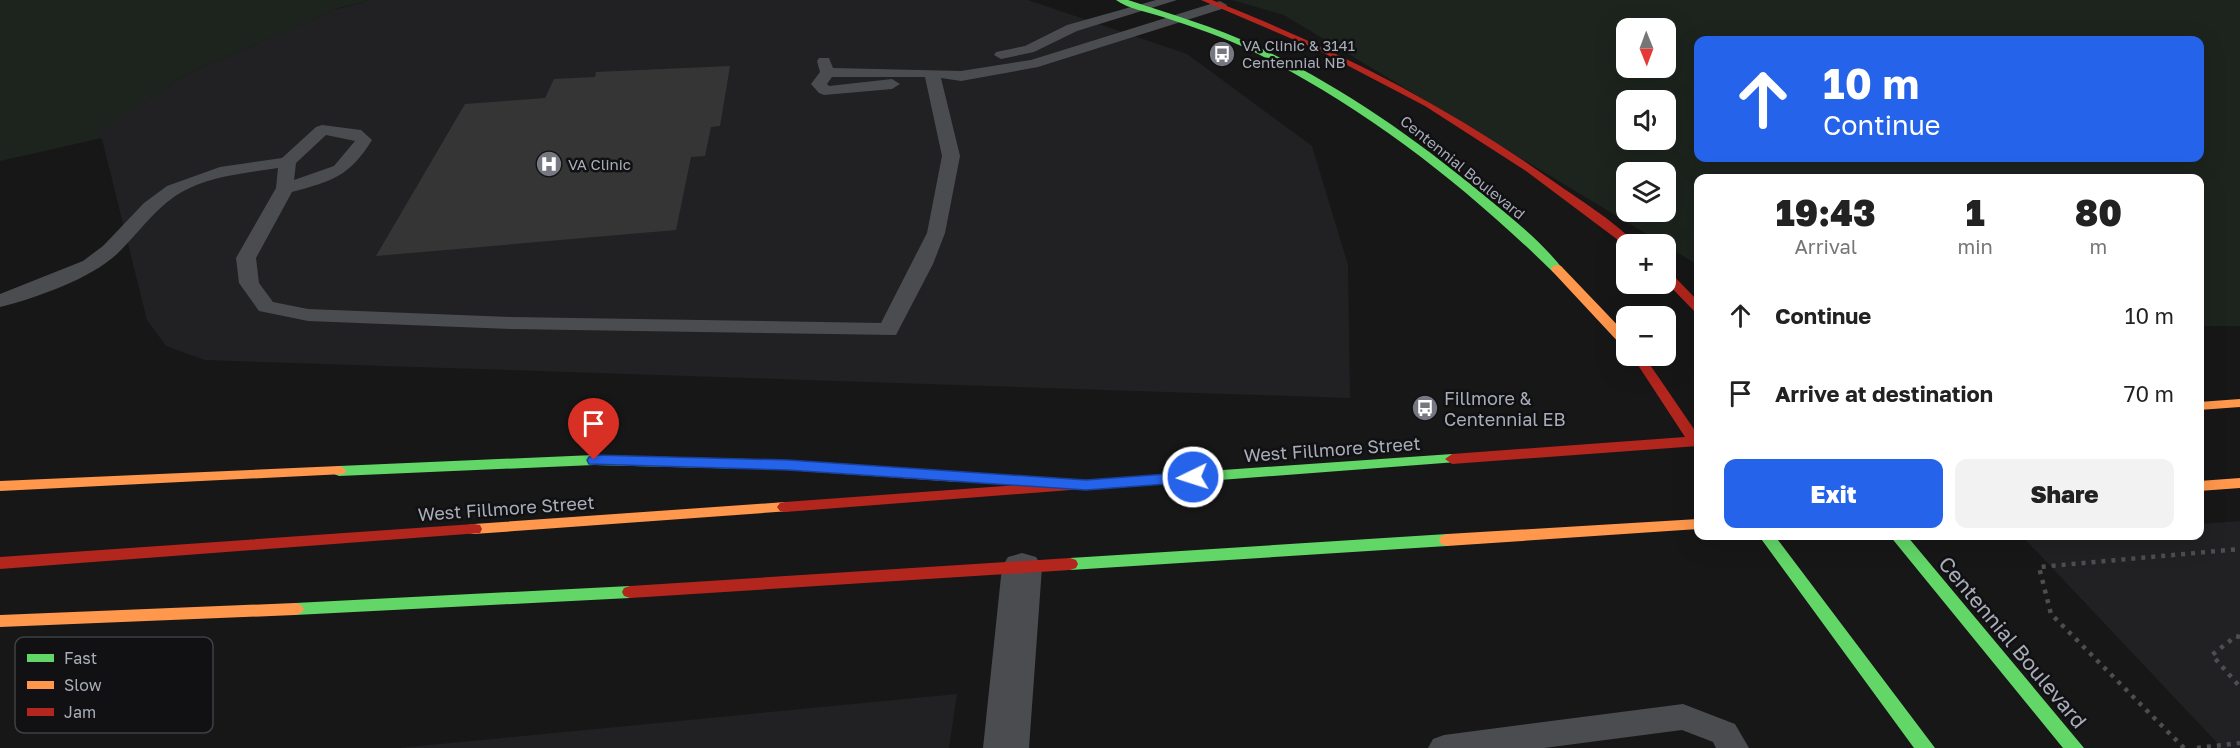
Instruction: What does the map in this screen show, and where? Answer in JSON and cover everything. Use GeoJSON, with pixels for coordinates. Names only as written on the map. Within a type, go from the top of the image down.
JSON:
{"type":"FeatureCollection","features":[{"type":"Feature","properties":{"kind":"main road","name":"Centennial Boulevard"},"geometry":{"type":"LineString","coordinates":[[1120,0],[1177,18],[1253,49],[1332,92],[1405,137],[1485,203],[1576,286],[1616,331]]}},
{"type":"Feature","properties":{"kind":"main road","name":"Centennial Boulevard"},"geometry":{"type":"LineString","coordinates":[[1205,0],[1292,32],[1470,125],[1540,173],[1617,234]]}},
{"type":"Feature","properties":{"kind":"main road"},"geometry":{"type":"LineString","coordinates":[[1676,285],[1694,304]]}},
{"type":"Feature","properties":{"kind":"main road"},"geometry":{"type":"LineString","coordinates":[[1645,366],[1694,438]]}},
{"type":"Feature","properties":{"kind":"main road"},"geometry":{"type":"LineString","coordinates":[[2204,406],[2240,403]]}},
{"type":"Feature","properties":{"kind":"main road","name":"West Fillmore Street"},"geometry":{"type":"LineString","coordinates":[[0,563],[1694,442]]}},
{"type":"Feature","properties":{"kind":"main road"},"geometry":{"type":"LineString","coordinates":[[0,486],[583,460],[788,465],[1086,485]]}},
{"type":"Feature","properties":{"kind":"main road"},"geometry":{"type":"LineString","coordinates":[[2204,486],[2240,483]]}},
{"type":"Feature","properties":{"kind":"main road"},"geometry":{"type":"LineString","coordinates":[[0,621],[411,605],[1694,524]]}},
{"type":"Feature","properties":{"kind":"main road"},"geometry":{"type":"LineString","coordinates":[[1770,540],[1925,748]]}},
{"type":"Feature","properties":{"kind":"main road","name":"Centennial Boulevard"},"geometry":{"type":"LineString","coordinates":[[1901,540],[2074,748]]}},
{"type":"Feature","properties":{"kind":"street"},"geometry":{"type":"LineString","coordinates":[[1006,748],[1022,567]]}},
{"type":"Feature","properties":{"kind":"lane"},"geometry":{"type":"LineString","coordinates":[[825,65],[819,84],[824,90],[836,91],[902,83],[932,73],[949,64],[1029,49],[1072,28],[1170,0]]}},
{"type":"Feature","properties":{"kind":"lane"},"geometry":{"type":"LineString","coordinates":[[932,73],[962,76],[1033,64],[1220,5]]}},
{"type":"Feature","properties":{"kind":"lane"},"geometry":{"type":"LineString","coordinates":[[287,162],[285,188],[246,258],[249,283],[266,307],[308,315],[511,323],[888,330],[923,264],[936,233],[951,156],[932,73]]}},
{"type":"Feature","properties":{"kind":"lane"},"geometry":{"type":"LineString","coordinates":[[0,301],[90,265],[118,244],[159,199],[190,180],[242,168],[287,162],[322,130],[355,134],[364,140],[351,163],[336,174],[285,188]]}},
{"type":"Feature","properties":{"kind":"lane"},"geometry":{"type":"LineString","coordinates":[[1461,747],[1550,741],[1683,717],[1724,733],[1733,748]]}},
{"type":"Feature","properties":{"kind":"path"},"geometry":{"type":"LineString","coordinates":[[2184,748],[2051,614],[2039,567],[2240,549]]}},
{"type":"Feature","properties":{"kind":"path"},"geometry":{"type":"LineString","coordinates":[[2240,637],[2236,636],[2212,655],[2240,687]]}},
{"type":"Feature","properties":{"kind":"path"},"geometry":{"type":"LineString","coordinates":[[2196,748],[2240,742]]}},
{"type":"Feature","properties":{"kind":"shaded area"},"geometry":{"type":"Polygon","coordinates":[[[0,0],[370,0],[339,8],[187,74],[96,133],[102,138],[0,161],[0,0]]]}},
{"type":"Feature","properties":{"kind":"shaded area"},"geometry":{"type":"Polygon","coordinates":[[[370,0],[1028,0],[1187,54],[1312,146],[1348,265],[1350,398],[205,360],[166,346],[147,320],[102,139],[95,133],[187,74],[334,10],[370,0]]]}},
{"type":"Feature","properties":{"kind":"shaded area"},"geometry":{"type":"Polygon","coordinates":[[[1232,0],[2240,0],[2240,326],[2204,326],[2204,174],[1694,174],[1694,263],[1676,252],[1676,234],[1647,234],[1627,222],[1676,222],[1676,162],[1616,162],[1616,215],[1284,15],[1232,0]]]}},
{"type":"Feature","properties":{"kind":"shaded area"},"geometry":{"type":"Polygon","coordinates":[[[2240,521],[2240,748],[2222,748],[2026,540],[2204,540],[2204,524],[2240,521]]]}},
{"type":"Feature","properties":{"kind":"shaded area"},"geometry":{"type":"Polygon","coordinates":[[[957,694],[949,748],[399,748],[957,694]]]}},
{"type":"Feature","properties":{"kind":"building","name":"VA Clinic"},"geometry":{"type":"Polygon","coordinates":[[[730,66],[720,126],[711,127],[705,156],[691,157],[676,230],[376,256],[465,104],[545,98],[554,79],[595,77],[596,72],[730,66]]]}},
{"type":"Feature","properties":{"kind":"traffic: fast"},"geometry":{"type":"LineString","coordinates":[[1120,0],[1237,41],[1336,93],[1376,118],[1452,174],[1488,204],[1557,269]]}},
{"type":"Feature","properties":{"kind":"traffic: fast"},"geometry":{"type":"LineString","coordinates":[[1181,478],[1452,459]]}},
{"type":"Feature","properties":{"kind":"traffic: fast"},"geometry":{"type":"LineString","coordinates":[[339,471],[594,460],[750,464]]}},
{"type":"Feature","properties":{"kind":"traffic: fast"},"geometry":{"type":"LineString","coordinates":[[1070,564],[1447,540]]}},
{"type":"Feature","properties":{"kind":"traffic: fast"},"geometry":{"type":"LineString","coordinates":[[1770,540],[1925,748]]}},
{"type":"Feature","properties":{"kind":"traffic: fast"},"geometry":{"type":"LineString","coordinates":[[1901,540],[2074,748]]}},
{"type":"Feature","properties":{"kind":"traffic: fast"},"geometry":{"type":"LineString","coordinates":[[295,609],[630,592]]}},
{"type":"Feature","properties":{"kind":"traffic: slow"},"geometry":{"type":"LineString","coordinates":[[1557,269],[1616,331]]}},
{"type":"Feature","properties":{"kind":"traffic: slow"},"geometry":{"type":"LineString","coordinates":[[2204,406],[2240,403]]}},
{"type":"Feature","properties":{"kind":"traffic: slow"},"geometry":{"type":"LineString","coordinates":[[750,464],[959,477]]}},
{"type":"Feature","properties":{"kind":"traffic: slow"},"geometry":{"type":"LineString","coordinates":[[0,486],[339,471]]}},
{"type":"Feature","properties":{"kind":"traffic: slow"},"geometry":{"type":"LineString","coordinates":[[2204,486],[2240,483]]}},
{"type":"Feature","properties":{"kind":"traffic: slow"},"geometry":{"type":"LineString","coordinates":[[474,529],[785,507]]}},
{"type":"Feature","properties":{"kind":"traffic: slow"},"geometry":{"type":"LineString","coordinates":[[1447,540],[1694,524]]}},
{"type":"Feature","properties":{"kind":"traffic: slow"},"geometry":{"type":"LineString","coordinates":[[0,621],[295,609]]}},
{"type":"Feature","properties":{"kind":"traffic: jam"},"geometry":{"type":"LineString","coordinates":[[1205,0],[1321,48],[1428,104],[1480,135],[1530,169],[1617,234]]}},
{"type":"Feature","properties":{"kind":"traffic: jam"},"geometry":{"type":"LineString","coordinates":[[1676,285],[1694,304]]}},
{"type":"Feature","properties":{"kind":"traffic: jam"},"geometry":{"type":"LineString","coordinates":[[1645,366],[1694,440]]}},
{"type":"Feature","properties":{"kind":"traffic: jam"},"geometry":{"type":"LineString","coordinates":[[1452,459],[1694,441]]}},
{"type":"Feature","properties":{"kind":"traffic: jam"},"geometry":{"type":"LineString","coordinates":[[785,507],[1181,478]]}},
{"type":"Feature","properties":{"kind":"traffic: jam"},"geometry":{"type":"LineString","coordinates":[[0,563],[474,529]]}},
{"type":"Feature","properties":{"kind":"traffic: jam"},"geometry":{"type":"LineString","coordinates":[[630,592],[1070,564]]}},
{"type":"Feature","properties":{"kind":"place","name":"VA Clinic & 3141 Centennial NB"},"geometry":{"type":"Point","coordinates":[1222,54]}},
{"type":"Feature","properties":{"kind":"place","name":"VA Clinic"},"geometry":{"type":"Point","coordinates":[549,164]}},
{"type":"Feature","properties":{"kind":"place","name":"Fillmore & Centennial EB"},"geometry":{"type":"Point","coordinates":[1425,408]}},
{"type":"Feature","properties":{"kind":"route"},"geometry":{"type":"LineString","coordinates":[[594,460],[788,465],[1086,485],[1193,477]]}}]}
